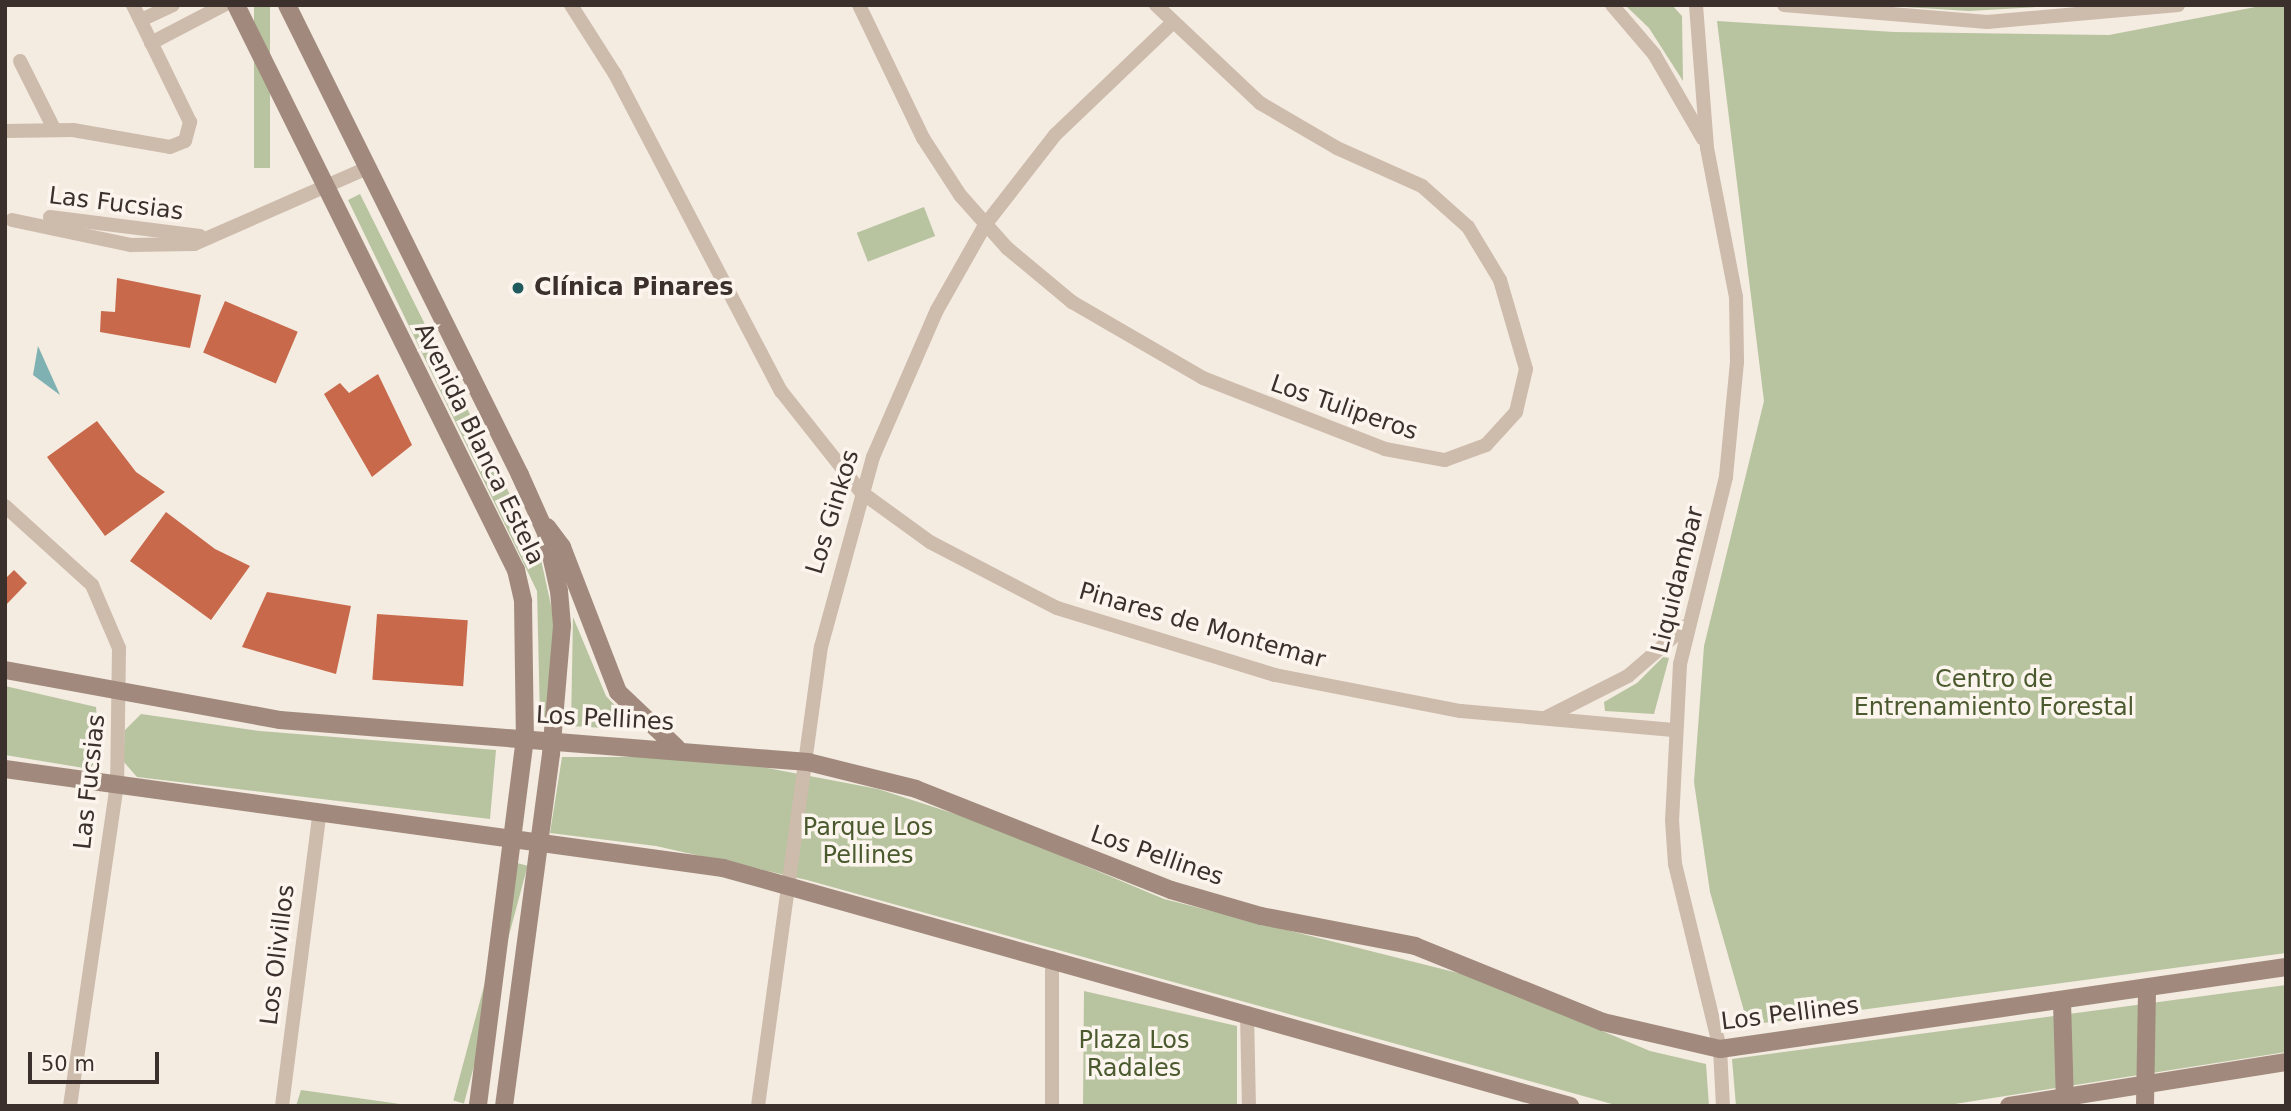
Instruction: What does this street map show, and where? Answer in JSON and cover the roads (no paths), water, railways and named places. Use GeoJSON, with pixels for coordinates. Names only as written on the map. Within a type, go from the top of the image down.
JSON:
{"type":"FeatureCollection","features":[{"type":"Feature","properties":{"kind":"main road","name":"Avenida Blanca Estela"},"geometry":{"type":"LineString","coordinates":[[236,5],[516,570],[527,630],[525,738],[516,837],[478,1106]]}},
{"type":"Feature","properties":{"kind":"main road","name":"Avenida Blanca Estela"},"geometry":{"type":"LineString","coordinates":[[288,5],[365,169],[539,517],[562,626],[540,840],[504,1106]]}},
{"type":"Feature","properties":{"kind":"main road"},"geometry":{"type":"LineString","coordinates":[[539,517],[562,547],[618,692],[677,748]]}},
{"type":"Feature","properties":{"kind":"main road","name":"Los Pellines"},"geometry":{"type":"LineString","coordinates":[[5,670],[280,720],[677,748],[808,762],[916,789],[1171,890],[1261,916],[1415,946],[1603,1022],[1720,1049],[2062,1002],[2286,967]]}},
{"type":"Feature","properties":{"kind":"main road"},"geometry":{"type":"LineString","coordinates":[[5,769],[540,840],[723,868],[1052,958],[1570,1106]]}},
{"type":"Feature","properties":{"kind":"main road"},"geometry":{"type":"LineString","coordinates":[[2145,1106],[2147,988]]}},
{"type":"Feature","properties":{"kind":"main road"},"geometry":{"type":"LineString","coordinates":[[2062,1002],[2064,1102]]}},
{"type":"Feature","properties":{"kind":"main road"},"geometry":{"type":"LineString","coordinates":[[2009,1106],[2064,1102],[2146,1084],[2286,1062]]}},
{"type":"Feature","properties":{"kind":"street"},"geometry":{"type":"LineString","coordinates":[[5,131],[54,129],[170,147],[185,141],[190,122],[133,5]]}},
{"type":"Feature","properties":{"kind":"street"},"geometry":{"type":"LineString","coordinates":[[141,20],[173,5]]}},
{"type":"Feature","properties":{"kind":"street"},"geometry":{"type":"LineString","coordinates":[[151,43],[224,5]]}},
{"type":"Feature","properties":{"kind":"street","name":"Pinares de Montemar"},"geometry":{"type":"LineString","coordinates":[[571,5],[615,74],[758,354],[861,492],[971,566],[1102,625],[1288,678],[1541,719],[1673,730]]}},
{"type":"Feature","properties":{"kind":"street","name":"Los Tuliperos"},"geometry":{"type":"LineString","coordinates":[[859,5],[923,138],[985,225],[1042,279],[1103,323],[1203,378],[1291,416],[1432,460],[1473,453],[1498,436],[1522,399],[1525,354],[1500,280],[1468,227],[1422,186],[1337,148],[1260,103],[1170,25],[1156,5]]}},
{"type":"Feature","properties":{"kind":"street","name":"Liquidambar"},"geometry":{"type":"LineString","coordinates":[[1612,5],[1654,54],[1707,148]]}},
{"type":"Feature","properties":{"kind":"street","name":"Liquidambar"},"geometry":{"type":"LineString","coordinates":[[1696,5],[1707,148],[1736,297],[1737,362],[1724,490],[1686,626],[1673,730],[1675,864],[1720,1049],[1723,1106]]}},
{"type":"Feature","properties":{"kind":"street"},"geometry":{"type":"LineString","coordinates":[[1784,5],[1987,22],[2178,5]]}},
{"type":"Feature","properties":{"kind":"street","name":"Los Ginkos"},"geometry":{"type":"LineString","coordinates":[[758,1106],[828,609],[861,492],[937,310],[985,225],[1055,135],[1170,25]]}},
{"type":"Feature","properties":{"kind":"street"},"geometry":{"type":"LineString","coordinates":[[20,61],[54,129]]}},
{"type":"Feature","properties":{"kind":"street","name":"Las Fucsias"},"geometry":{"type":"LineString","coordinates":[[9,222],[68,217],[215,236],[365,169]]}},
{"type":"Feature","properties":{"kind":"street","name":"Las Fucsias"},"geometry":{"type":"LineString","coordinates":[[5,506],[92,585],[106,607],[118,648],[121,692],[117,783],[70,1106]]}},
{"type":"Feature","properties":{"kind":"street"},"geometry":{"type":"LineString","coordinates":[[1541,719],[1610,688],[1686,626]]}},
{"type":"Feature","properties":{"kind":"street","name":"Los Olivillos"},"geometry":{"type":"LineString","coordinates":[[282,1106],[320,810]]}},
{"type":"Feature","properties":{"kind":"street"},"geometry":{"type":"LineString","coordinates":[[1052,958],[1052,1106]]}},
{"type":"Feature","properties":{"kind":"street"},"geometry":{"type":"LineString","coordinates":[[1247,1013],[1250,1106]]}},
{"type":"Feature","properties":{"kind":"water"},"geometry":{"type":"Polygon","coordinates":[[[38,346],[60,395],[33,375],[38,346]]]}},
{"type":"Feature","properties":{"kind":"place","name":"Clínica Pinares"},"geometry":{"type":"Point","coordinates":[518,288]}},
{"type":"Feature","properties":{"kind":"park label","name":"Centro de Entrenamiento Forestal"},"geometry":{"type":"Point","coordinates":[1994,694]}},
{"type":"Feature","properties":{"kind":"park label","name":"Parque Los Pellines"},"geometry":{"type":"Point","coordinates":[868,842]}},
{"type":"Feature","properties":{"kind":"park label","name":"Plaza Los Radales"},"geometry":{"type":"Point","coordinates":[1134,1055]}}]}
